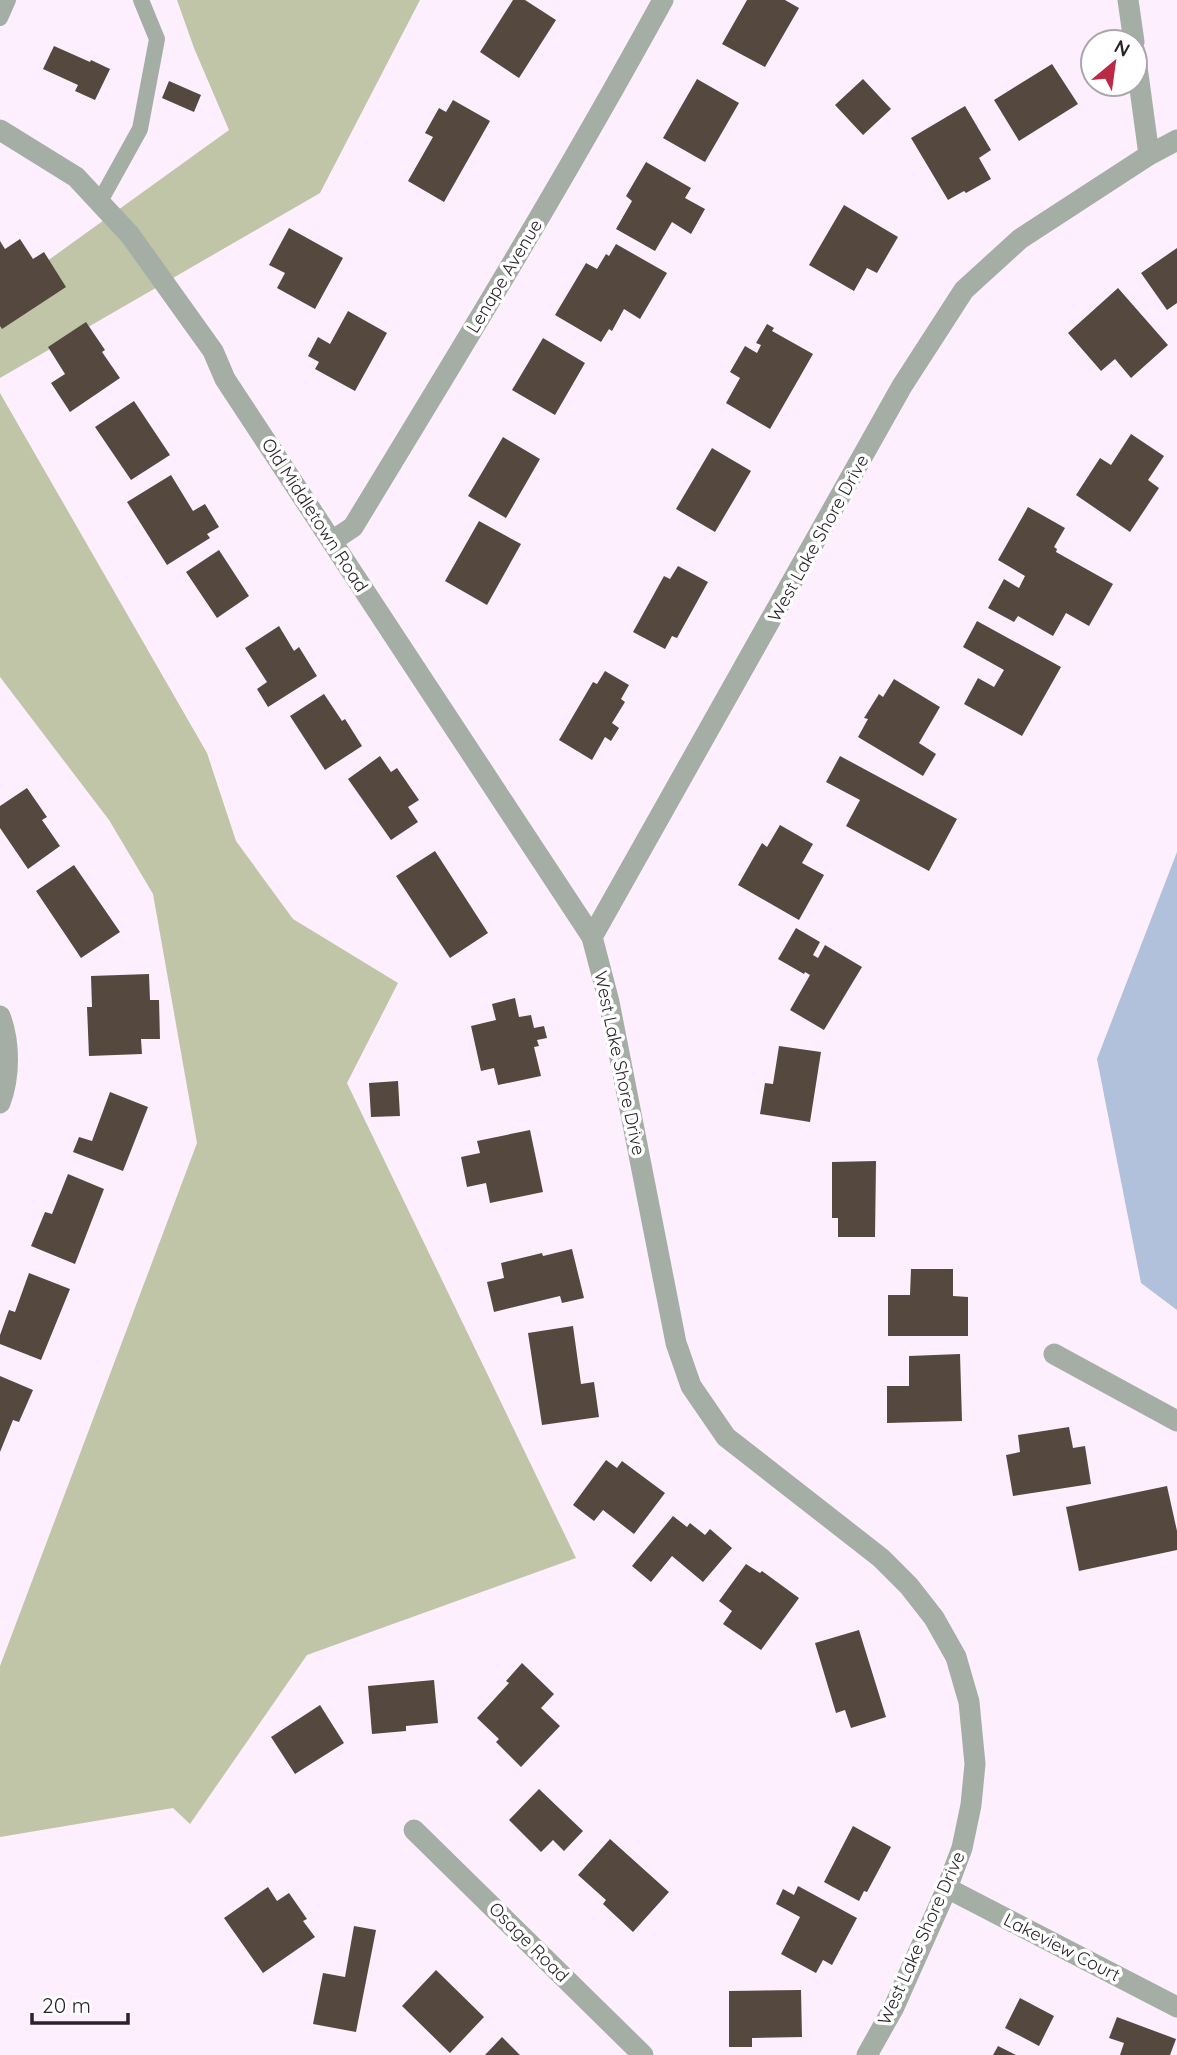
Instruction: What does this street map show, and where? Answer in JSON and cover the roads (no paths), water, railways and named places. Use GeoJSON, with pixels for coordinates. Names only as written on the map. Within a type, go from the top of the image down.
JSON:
{"type":"FeatureCollection","features":[{"type":"Feature","properties":{"kind":"street","name":"Lenape Avenue"},"geometry":{"type":"LineString","coordinates":[[332,541],[353,527],[488,305],[610,97],[663,0]]}},
{"type":"Feature","properties":{"kind":"street"},"geometry":{"type":"LineString","coordinates":[[1128,0],[1132,28]]}},
{"type":"Feature","properties":{"kind":"street"},"geometry":{"type":"LineString","coordinates":[[1141,98],[1149,155]]}},
{"type":"Feature","properties":{"kind":"street","name":"Old Middletown Road"},"geometry":{"type":"LineString","coordinates":[[0,130],[76,177],[130,235],[213,351],[225,379],[592,937]]}},
{"type":"Feature","properties":{"kind":"street","name":"West Lake Shore Drive"},"geometry":{"type":"LineString","coordinates":[[867,2055],[894,2007],[962,1848],[971,1805],[975,1764],[970,1702],[957,1657],[934,1619],[909,1586],[881,1558],[726,1437],[691,1386],[676,1343],[609,1002],[592,937],[902,386],[964,290],[1020,240],[1149,155],[1177,140]]}},
{"type":"Feature","properties":{"kind":"street"},"geometry":{"type":"LineString","coordinates":[[0,1016],[6,1032],[6,1088],[0,1103]]}},
{"type":"Feature","properties":{"kind":"street"},"geometry":{"type":"LineString","coordinates":[[1054,1354],[1177,1421]]}},
{"type":"Feature","properties":{"kind":"street","name":"Osage Road"},"geometry":{"type":"LineString","coordinates":[[414,1830],[643,2055]]}},
{"type":"Feature","properties":{"kind":"street","name":"Lakeview Court"},"geometry":{"type":"LineString","coordinates":[[947,1888],[1177,2007]]}},
{"type":"Feature","properties":{"kind":"lane"},"geometry":{"type":"LineString","coordinates":[[0,18],[8,0]]}},
{"type":"Feature","properties":{"kind":"lane"},"geometry":{"type":"LineString","coordinates":[[99,203],[140,129],[157,39],[141,0]]}},
{"type":"Feature","properties":{"kind":"water"},"geometry":{"type":"Polygon","coordinates":[[[1177,852],[1177,1310],[1141,1283],[1097,1059],[1177,852]]]}}]}
